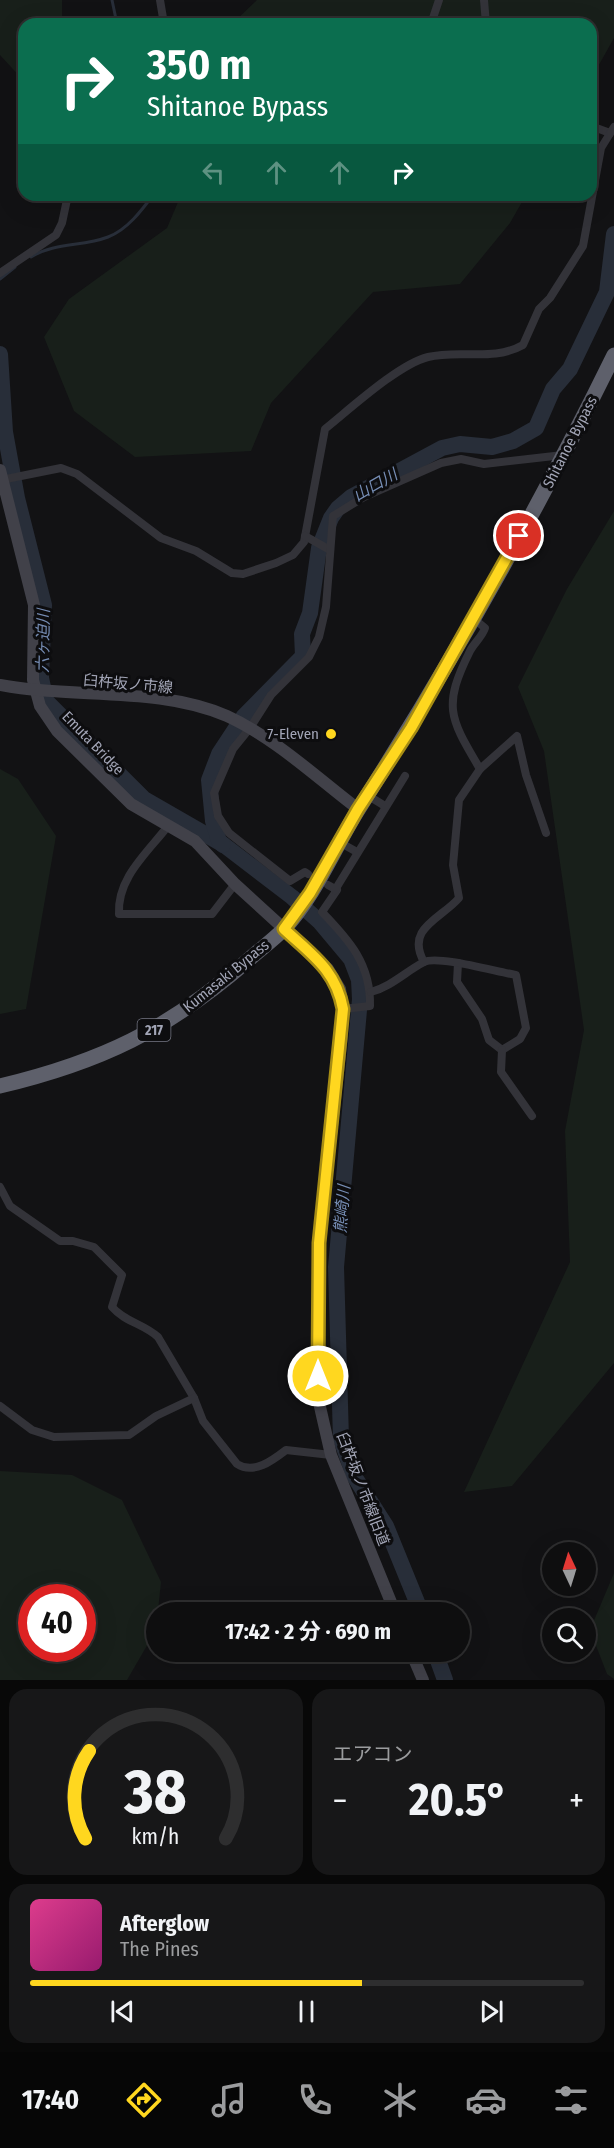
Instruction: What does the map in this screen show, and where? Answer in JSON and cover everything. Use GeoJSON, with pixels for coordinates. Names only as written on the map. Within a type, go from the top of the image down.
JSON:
{"type":"FeatureCollection","features":[{"type":"Feature","properties":{"kind":"highway","name":"Shitanoe Bypass"},"geometry":{"type":"LineString","coordinates":[[284,929],[310,893],[358,809],[411,728],[566,454],[614,355]]}},
{"type":"Feature","properties":{"kind":"highway","name":"Kumasaki Bypass"},"geometry":{"type":"LineString","coordinates":[[0,1086],[92,1060],[159,1028],[209,994],[284,929]]}},
{"type":"Feature","properties":{"kind":"main road","name":"Emuta Bridge"},"geometry":{"type":"LineString","coordinates":[[3,476],[34,605],[33,680],[40,706],[57,731],[131,804],[195,841],[235,884],[284,929]]}},
{"type":"Feature","properties":{"kind":"main road","name":"臼杵坂ノ市線"},"geometry":{"type":"LineString","coordinates":[[0,685],[59,694],[132,696],[178,703],[229,717],[248,727]]}},
{"type":"Feature","properties":{"kind":"main road"},"geometry":{"type":"LineString","coordinates":[[248,727],[358,809]]}},
{"type":"Feature","properties":{"kind":"main road","name":"臼杵坂ノ市線旧道"},"geometry":{"type":"LineString","coordinates":[[284,929],[328,969],[339,989],[346,1009],[319,1243],[318,1398],[331,1455],[391,1602]]}},
{"type":"Feature","properties":{"kind":"main road"},"geometry":{"type":"LineString","coordinates":[[415,1662],[423,1680]]}},
{"type":"Feature","properties":{"kind":"street"},"geometry":{"type":"LineString","coordinates":[[160,0],[163,18]]}},
{"type":"Feature","properties":{"kind":"street"},"geometry":{"type":"LineString","coordinates":[[433,18],[439,0]]}},
{"type":"Feature","properties":{"kind":"street"},"geometry":{"type":"LineString","coordinates":[[484,0],[486,18]]}},
{"type":"Feature","properties":{"kind":"street"},"geometry":{"type":"LineString","coordinates":[[597,127],[612,130],[601,148],[597,170]]}},
{"type":"Feature","properties":{"kind":"street"},"geometry":{"type":"LineString","coordinates":[[0,273],[56,235],[62,223],[67,201]]}},
{"type":"Feature","properties":{"kind":"street"},"geometry":{"type":"LineString","coordinates":[[3,476],[20,478],[61,468],[77,474],[161,538],[196,551],[232,573],[243,574],[293,555],[307,537],[325,429],[390,379],[426,357],[501,354],[523,345],[539,309],[549,298],[583,246],[591,201]]}},
{"type":"Feature","properties":{"kind":"street"},"geometry":{"type":"LineString","coordinates":[[308,874],[305,872],[290,881],[229,833],[218,816],[214,793],[233,749],[271,695],[309,657],[319,637],[326,608],[333,516],[347,506],[441,463],[461,459],[484,464],[566,454]]}},
{"type":"Feature","properties":{"kind":"street"},"geometry":{"type":"LineString","coordinates":[[307,537],[329,550]]}},
{"type":"Feature","properties":{"kind":"street"},"geometry":{"type":"LineString","coordinates":[[473,618],[485,628],[475,641],[455,680],[452,711],[457,728],[480,769]]}},
{"type":"Feature","properties":{"kind":"street"},"geometry":{"type":"LineString","coordinates":[[424,962],[418,944],[422,933],[430,921],[459,898],[453,865],[459,800],[480,769],[517,736],[526,775],[546,833]]}},
{"type":"Feature","properties":{"kind":"street"},"geometry":{"type":"LineString","coordinates":[[346,1009],[368,1006],[371,992],[364,965],[357,951],[322,912],[332,888],[405,776]]}},
{"type":"Feature","properties":{"kind":"street"},"geometry":{"type":"LineString","coordinates":[[367,795],[385,806]]}},
{"type":"Feature","properties":{"kind":"street"},"geometry":{"type":"LineString","coordinates":[[168,826],[125,881],[118,900],[118,914],[212,914],[235,884]]}},
{"type":"Feature","properties":{"kind":"street"},"geometry":{"type":"LineString","coordinates":[[339,842],[357,852]]}},
{"type":"Feature","properties":{"kind":"street"},"geometry":{"type":"LineString","coordinates":[[371,992],[402,978],[424,962],[458,963],[516,975],[526,1028],[520,1040],[502,1050]]}},
{"type":"Feature","properties":{"kind":"street"},"geometry":{"type":"LineString","coordinates":[[458,963],[457,982],[482,1019],[489,1040],[502,1050]]}},
{"type":"Feature","properties":{"kind":"street"},"geometry":{"type":"LineString","coordinates":[[502,1050],[501,1072],[532,1116]]}},
{"type":"Feature","properties":{"kind":"street"},"geometry":{"type":"LineString","coordinates":[[0,1187],[10,1206],[60,1241],[73,1241],[94,1247],[123,1275],[112,1307],[121,1317],[150,1329],[158,1337],[194,1398],[209,1429],[241,1466],[265,1465],[286,1450],[331,1455]]}},
{"type":"Feature","properties":{"kind":"street"},"geometry":{"type":"LineString","coordinates":[[0,1406],[32,1430],[54,1437],[129,1435],[156,1416],[194,1398]]}},
{"type":"Feature","properties":{"kind":"shaded area"},"geometry":{"type":"Polygon","coordinates":[[[0,0],[62,0],[62,18],[18,18],[18,74],[0,55],[0,0]]]}},
{"type":"Feature","properties":{"kind":"shaded area"},"geometry":{"type":"Polygon","coordinates":[[[257,0],[614,0],[614,38],[597,68],[597,18],[238,18],[257,0]]]}},
{"type":"Feature","properties":{"kind":"shaded area"},"geometry":{"type":"Polygon","coordinates":[[[178,201],[523,201],[510,223],[460,284],[373,292],[271,403],[251,451],[135,457],[74,411],[44,337],[69,299],[167,228],[178,201]]]}},
{"type":"Feature","properties":{"kind":"shaded area"},"geometry":{"type":"Polygon","coordinates":[[[614,511],[614,1363],[512,1486],[464,1492],[570,1262],[565,1131],[584,1030],[544,751],[518,687],[567,589],[614,511]]]}},
{"type":"Feature","properties":{"kind":"shaded area"},"geometry":{"type":"Polygon","coordinates":[[[0,769],[18,779],[56,836],[26,1009],[0,1014],[0,769]]]}},
{"type":"Feature","properties":{"kind":"shaded area"},"geometry":{"type":"Polygon","coordinates":[[[0,1471],[72,1475],[122,1500],[161,1582],[159,1602],[146,1602],[146,1647],[127,1680],[0,1680],[0,1471]]]}},
{"type":"Feature","properties":{"kind":"shaded area"},"geometry":{"type":"Polygon","coordinates":[[[614,1573],[614,1679],[607,1674],[596,1646],[596,1616],[614,1573]]]}},
{"type":"Feature","properties":{"kind":"waterway"},"geometry":{"type":"LineString","coordinates":[[112,0],[116,18]]}},
{"type":"Feature","properties":{"kind":"waterway"},"geometry":{"type":"LineString","coordinates":[[31,257],[50,249],[98,240],[115,234],[134,219],[148,201]]}},
{"type":"Feature","properties":{"kind":"waterway","name":"山口川"},"geometry":{"type":"LineString","coordinates":[[223,845],[219,841],[213,821],[209,780],[219,754],[244,716],[303,656],[302,634],[310,613],[319,548],[331,518],[338,508],[351,497],[442,448],[460,444],[492,447],[513,441],[536,428],[553,389],[570,369],[607,292],[614,234]]}},
{"type":"Feature","properties":{"kind":"waterway"},"geometry":{"type":"LineString","coordinates":[[0,279],[15,267]]}},
{"type":"Feature","properties":{"kind":"waterway","name":"熊崎川"},"geometry":{"type":"LineString","coordinates":[[0,354],[5,432],[17,498],[44,605],[41,678],[46,701],[144,799],[224,845],[292,897],[320,922],[351,959],[359,980],[360,999],[336,1267],[341,1439],[354,1476],[386,1526],[417,1602]]}},
{"type":"Feature","properties":{"kind":"waterway","name":"熊崎川"},"geometry":{"type":"LineString","coordinates":[[439,1662],[445,1680]]}},
{"type":"Feature","properties":{"kind":"place","name":"7-Eleven"},"geometry":{"type":"Point","coordinates":[331,734]}},
{"type":"Feature","properties":{"kind":"route"},"geometry":{"type":"LineString","coordinates":[[318,1376],[319,1243],[343,1009],[339,989],[328,969],[284,929],[310,893],[358,809],[411,728],[519,536]]}},
{"type":"Feature","properties":{"kind":"water label","name":"六ヶ迫川"},"geometry":{"type":"Point","coordinates":[43,641]}}]}
